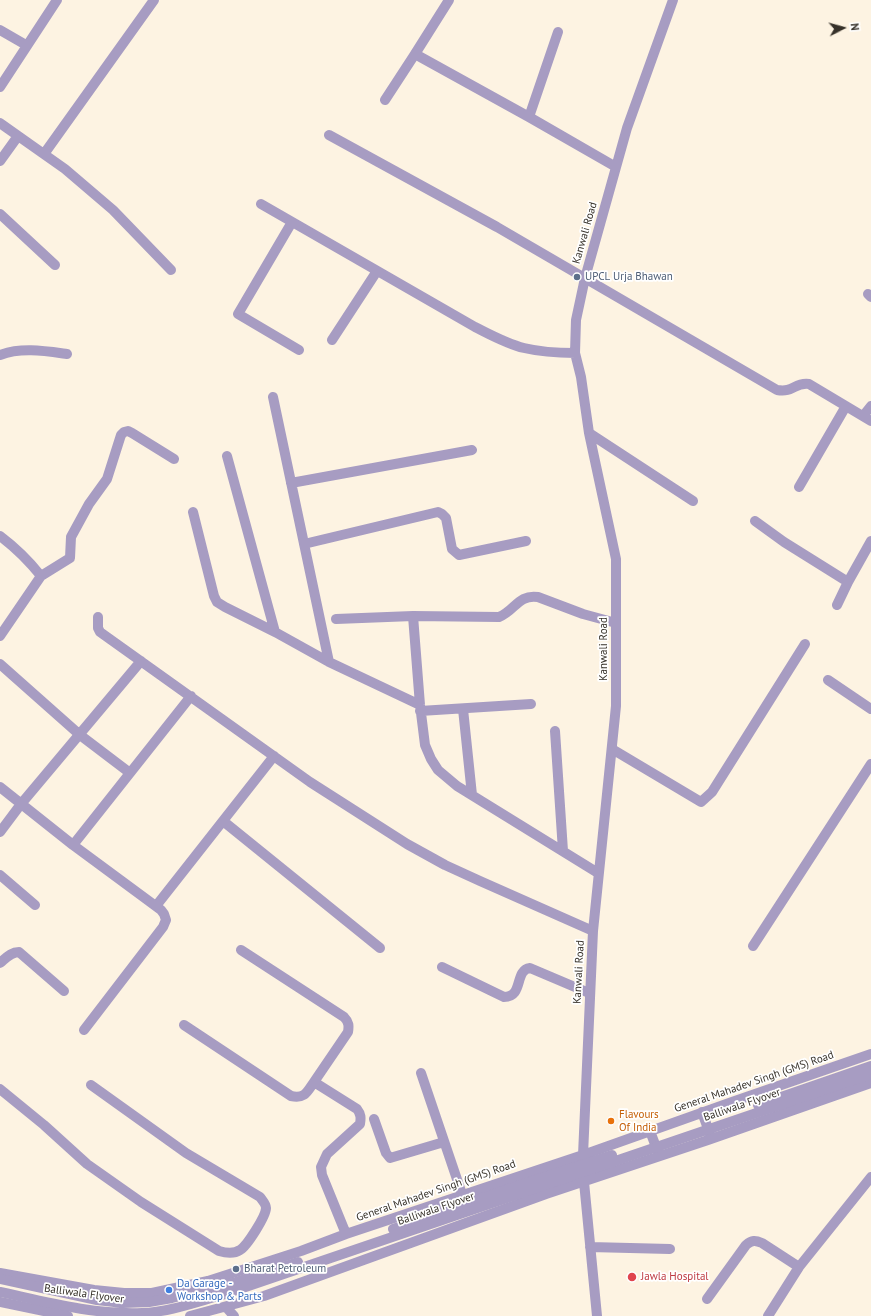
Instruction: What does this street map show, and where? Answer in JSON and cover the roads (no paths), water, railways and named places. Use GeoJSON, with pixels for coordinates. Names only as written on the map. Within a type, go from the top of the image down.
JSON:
{"type":"FeatureCollection","features":[{"type":"Feature","properties":{"kind":"street"},"geometry":{"type":"LineString","coordinates":[[0,87],[26,45],[57,0]]}},
{"type":"Feature","properties":{"kind":"street"},"geometry":{"type":"LineString","coordinates":[[44,154],[154,0]]}},
{"type":"Feature","properties":{"kind":"street"},"geometry":{"type":"LineString","coordinates":[[385,100],[449,0]]}},
{"type":"Feature","properties":{"kind":"street","name":"Kanwali Road"},"geometry":{"type":"LineString","coordinates":[[596,1316],[583,1155],[593,931],[616,706],[616,559],[589,433],[581,377],[575,353],[576,320],[585,278],[627,128],[674,0]]}},
{"type":"Feature","properties":{"kind":"street"},"geometry":{"type":"LineString","coordinates":[[0,30],[26,45]]}},
{"type":"Feature","properties":{"kind":"street"},"geometry":{"type":"LineString","coordinates":[[530,117],[558,32]]}},
{"type":"Feature","properties":{"kind":"street"},"geometry":{"type":"LineString","coordinates":[[415,54],[530,117],[616,167]]}},
{"type":"Feature","properties":{"kind":"street"},"geometry":{"type":"LineString","coordinates":[[0,123],[65,169],[113,210],[171,270]]}},
{"type":"Feature","properties":{"kind":"street"},"geometry":{"type":"LineString","coordinates":[[329,135],[497,227],[777,390],[784,392],[803,383],[810,384],[867,419],[871,406]]}},
{"type":"Feature","properties":{"kind":"street"},"geometry":{"type":"LineString","coordinates":[[0,161],[18,136]]}},
{"type":"Feature","properties":{"kind":"street"},"geometry":{"type":"LineString","coordinates":[[261,204],[475,328],[498,339],[523,348],[549,352],[575,353]]}},
{"type":"Feature","properties":{"kind":"street"},"geometry":{"type":"LineString","coordinates":[[0,214],[55,265]]}},
{"type":"Feature","properties":{"kind":"street"},"geometry":{"type":"LineString","coordinates":[[292,222],[238,314],[299,350]]}},
{"type":"Feature","properties":{"kind":"street"},"geometry":{"type":"LineString","coordinates":[[332,340],[377,271]]}},
{"type":"Feature","properties":{"kind":"street"},"geometry":{"type":"LineString","coordinates":[[0,355],[8,352],[22,351],[44,351],[67,354]]}},
{"type":"Feature","properties":{"kind":"street"},"geometry":{"type":"LineString","coordinates":[[273,397],[329,662]]}},
{"type":"Feature","properties":{"kind":"street"},"geometry":{"type":"LineString","coordinates":[[799,487],[846,406]]}},
{"type":"Feature","properties":{"kind":"street"},"geometry":{"type":"LineString","coordinates":[[0,636],[41,576],[70,558],[71,537],[89,504],[107,479],[121,435],[128,431],[174,459]]}},
{"type":"Feature","properties":{"kind":"street"},"geometry":{"type":"LineString","coordinates":[[589,433],[694,501]]}},
{"type":"Feature","properties":{"kind":"street"},"geometry":{"type":"LineString","coordinates":[[292,483],[472,450]]}},
{"type":"Feature","properties":{"kind":"street"},"geometry":{"type":"LineString","coordinates":[[227,456],[275,632]]}},
{"type":"Feature","properties":{"kind":"street"},"geometry":{"type":"LineString","coordinates":[[193,512],[214,596],[218,602],[225,607],[420,708],[463,709],[531,704]]}},
{"type":"Feature","properties":{"kind":"street"},"geometry":{"type":"LineString","coordinates":[[304,544],[438,512],[446,518],[452,549],[459,555],[526,541]]}},
{"type":"Feature","properties":{"kind":"street"},"geometry":{"type":"LineString","coordinates":[[755,521],[784,542],[848,582]]}},
{"type":"Feature","properties":{"kind":"street"},"geometry":{"type":"LineString","coordinates":[[0,536],[28,560],[41,576]]}},
{"type":"Feature","properties":{"kind":"street"},"geometry":{"type":"LineString","coordinates":[[837,605],[871,541]]}},
{"type":"Feature","properties":{"kind":"street"},"geometry":{"type":"LineString","coordinates":[[336,619],[413,616],[499,617],[510,611],[524,597],[531,596],[538,597],[583,614],[616,623]]}},
{"type":"Feature","properties":{"kind":"street"},"geometry":{"type":"LineString","coordinates":[[413,616],[420,708],[426,745],[431,759],[438,770],[446,778],[472,795],[598,873]]}},
{"type":"Feature","properties":{"kind":"street"},"geometry":{"type":"LineString","coordinates":[[98,617],[98,628],[100,632],[310,782],[407,844],[445,865],[593,931]]}},
{"type":"Feature","properties":{"kind":"street"},"geometry":{"type":"LineString","coordinates":[[612,749],[701,802],[712,792],[806,644]]}},
{"type":"Feature","properties":{"kind":"street"},"geometry":{"type":"LineString","coordinates":[[0,832],[141,661]]}},
{"type":"Feature","properties":{"kind":"street"},"geometry":{"type":"LineString","coordinates":[[0,664],[80,735],[130,773]]}},
{"type":"Feature","properties":{"kind":"street"},"geometry":{"type":"LineString","coordinates":[[828,680],[871,709]]}},
{"type":"Feature","properties":{"kind":"street"},"geometry":{"type":"LineString","coordinates":[[73,845],[191,696]]}},
{"type":"Feature","properties":{"kind":"street"},"geometry":{"type":"LineString","coordinates":[[463,709],[472,795]]}},
{"type":"Feature","properties":{"kind":"street"},"geometry":{"type":"LineString","coordinates":[[555,731],[563,851]]}},
{"type":"Feature","properties":{"kind":"street"},"geometry":{"type":"LineString","coordinates":[[156,906],[274,756]]}},
{"type":"Feature","properties":{"kind":"street"},"geometry":{"type":"LineString","coordinates":[[753,946],[871,764]]}},
{"type":"Feature","properties":{"kind":"street"},"geometry":{"type":"LineString","coordinates":[[0,787],[73,845],[156,906],[164,914],[166,920],[163,927],[84,1030]]}},
{"type":"Feature","properties":{"kind":"street"},"geometry":{"type":"LineString","coordinates":[[223,821],[380,948]]}},
{"type":"Feature","properties":{"kind":"street"},"geometry":{"type":"LineString","coordinates":[[0,876],[35,905]]}},
{"type":"Feature","properties":{"kind":"street"},"geometry":{"type":"LineString","coordinates":[[184,1025],[291,1096],[303,1096],[314,1082],[348,1032],[349,1026],[347,1020],[241,950]]}},
{"type":"Feature","properties":{"kind":"street"},"geometry":{"type":"LineString","coordinates":[[0,963],[10,954],[19,952],[64,991]]}},
{"type":"Feature","properties":{"kind":"street"},"geometry":{"type":"LineString","coordinates":[[442,967],[504,997],[510,997],[516,992],[523,971],[526,968],[530,968],[590,993]]}},
{"type":"Feature","properties":{"kind":"street","name":"General Mahadev Singh (GMS) Road"},"geometry":{"type":"LineString","coordinates":[[0,1273],[94,1290],[124,1293],[152,1293],[208,1281],[301,1252],[346,1234],[583,1155],[871,1054]]}},
{"type":"Feature","properties":{"kind":"street","name":"Balliwala Flyover"},"geometry":{"type":"LineString","coordinates":[[0,1279],[97,1300],[123,1303],[149,1302],[200,1291],[236,1282],[328,1252],[871,1066]]}},
{"type":"Feature","properties":{"kind":"street"},"geometry":{"type":"LineString","coordinates":[[421,1073],[462,1195],[474,1220]]}},
{"type":"Feature","properties":{"kind":"street","name":"Balliwala Flyover"},"geometry":{"type":"LineString","coordinates":[[0,1292],[51,1303],[108,1312],[142,1313],[179,1307],[222,1295],[871,1074]]}},
{"type":"Feature","properties":{"kind":"street"},"geometry":{"type":"LineString","coordinates":[[314,1082],[360,1113],[360,1124],[328,1154],[321,1167],[322,1175],[346,1234]]}},
{"type":"Feature","properties":{"kind":"street"},"geometry":{"type":"LineString","coordinates":[[190,1316],[264,1296],[546,1194],[712,1139],[871,1083]]}},
{"type":"Feature","properties":{"kind":"street"},"geometry":{"type":"LineString","coordinates":[[0,1089],[44,1125],[87,1164],[140,1202],[219,1251],[232,1253],[245,1247],[265,1214],[266,1207],[260,1197],[186,1153],[91,1085]]}},
{"type":"Feature","properties":{"kind":"street"},"geometry":{"type":"LineString","coordinates":[[702,1112],[712,1139]]}},
{"type":"Feature","properties":{"kind":"street"},"geometry":{"type":"LineString","coordinates":[[374,1119],[386,1154],[390,1158],[444,1142]]}},
{"type":"Feature","properties":{"kind":"street"},"geometry":{"type":"LineString","coordinates":[[650,1131],[659,1157]]}},
{"type":"Feature","properties":{"kind":"street"},"geometry":{"type":"LineString","coordinates":[[768,1316],[799,1268],[871,1177]]}},
{"type":"Feature","properties":{"kind":"street"},"geometry":{"type":"LineString","coordinates":[[422,1208],[430,1220],[430,1236]]}},
{"type":"Feature","properties":{"kind":"street"},"geometry":{"type":"LineString","coordinates":[[707,1300],[746,1245],[751,1241],[762,1243],[799,1268]]}},
{"type":"Feature","properties":{"kind":"street"},"geometry":{"type":"LineString","coordinates":[[590,1246],[670,1249]]}},
{"type":"Feature","properties":{"kind":"street"},"geometry":{"type":"LineString","coordinates":[[0,1302],[68,1316]]}},
{"type":"Feature","properties":{"kind":"street"},"geometry":{"type":"LineString","coordinates":[[226,1307],[234,1316]]}},
{"type":"Feature","properties":{"kind":"place","name":"UPCL Urja Bhawan"},"geometry":{"type":"Point","coordinates":[577,277]}},
{"type":"Feature","properties":{"kind":"place","name":"Flavours Of India"},"geometry":{"type":"Point","coordinates":[611,1121]}},
{"type":"Feature","properties":{"kind":"place","name":"Bharat Petroleum"},"geometry":{"type":"Point","coordinates":[236,1269]}},
{"type":"Feature","properties":{"kind":"place","name":"Jawla Hospital"},"geometry":{"type":"Point","coordinates":[632,1277]}},
{"type":"Feature","properties":{"kind":"place","name":"Da Garage - Workshop & Parts"},"geometry":{"type":"Point","coordinates":[169,1290]}}]}
